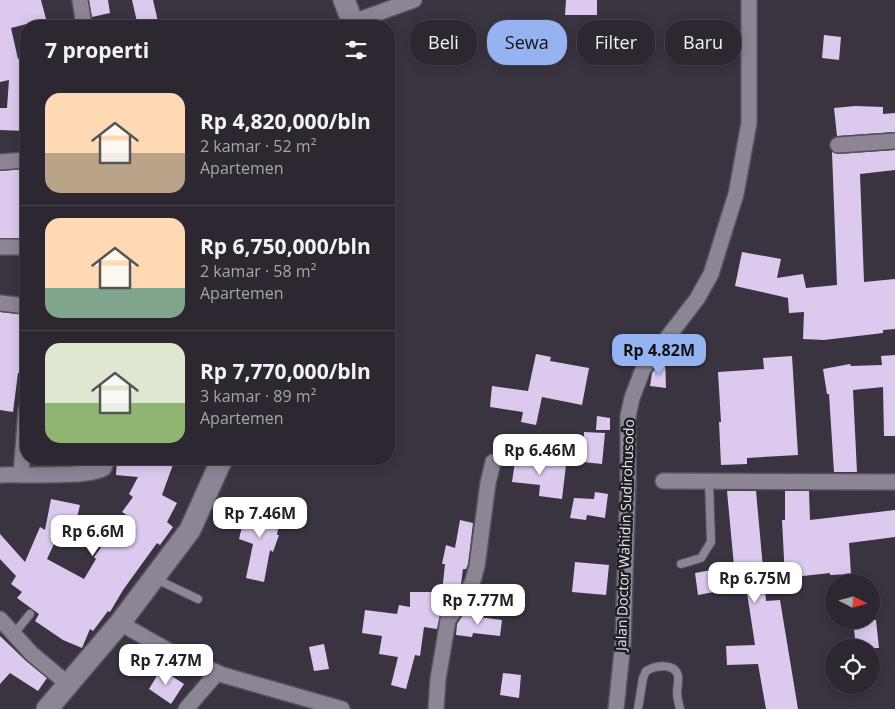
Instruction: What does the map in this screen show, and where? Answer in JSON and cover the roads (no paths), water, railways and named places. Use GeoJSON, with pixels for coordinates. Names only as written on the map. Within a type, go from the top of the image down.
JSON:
{"type":"FeatureCollection","features":[{"type":"Feature","properties":{"kind":"street"},"geometry":{"type":"LineString","coordinates":[[80,0],[83,20]]}},
{"type":"Feature","properties":{"kind":"street"},"geometry":{"type":"LineString","coordinates":[[344,0],[352,20]]}},
{"type":"Feature","properties":{"kind":"street"},"geometry":{"type":"LineString","coordinates":[[363,20],[414,0]]}},
{"type":"Feature","properties":{"kind":"street","name":"Jalan Doctor Wahidin Sudirohusodo"},"geometry":{"type":"LineString","coordinates":[[616,709],[623,642],[628,416],[632,398],[643,369],[697,299],[711,274],[736,194],[749,123],[749,0]]}},
{"type":"Feature","properties":{"kind":"street"},"geometry":{"type":"LineString","coordinates":[[838,145],[895,141]]}},
{"type":"Feature","properties":{"kind":"street"},"geometry":{"type":"LineString","coordinates":[[0,162],[20,160]]}},
{"type":"Feature","properties":{"kind":"street"},"geometry":{"type":"LineString","coordinates":[[0,247],[20,247]]}},
{"type":"Feature","properties":{"kind":"street"},"geometry":{"type":"LineString","coordinates":[[0,303],[20,305]]}},
{"type":"Feature","properties":{"kind":"street"},"geometry":{"type":"LineString","coordinates":[[436,709],[438,679],[448,620],[472,584],[477,566],[488,483],[493,462]]}},
{"type":"Feature","properties":{"kind":"street"},"geometry":{"type":"LineString","coordinates":[[21,474],[22,465]]}},
{"type":"Feature","properties":{"kind":"street"},"geometry":{"type":"LineString","coordinates":[[0,475],[21,474],[38,476],[94,473],[104,468],[105,465]]}},
{"type":"Feature","properties":{"kind":"street"},"geometry":{"type":"LineString","coordinates":[[47,709],[120,623],[190,530],[219,465]]}},
{"type":"Feature","properties":{"kind":"street"},"geometry":{"type":"LineString","coordinates":[[663,481],[889,481]]}},
{"type":"Feature","properties":{"kind":"street"},"geometry":{"type":"LineString","coordinates":[[0,619],[32,654],[68,684]]}},
{"type":"Feature","properties":{"kind":"street"},"geometry":{"type":"LineString","coordinates":[[120,623],[169,652],[217,673],[342,709]]}},
{"type":"Feature","properties":{"kind":"street"},"geometry":{"type":"LineString","coordinates":[[186,709],[217,673]]}},
{"type":"Feature","properties":{"kind":"lane"},"geometry":{"type":"LineString","coordinates":[[889,481],[895,491]]}},
{"type":"Feature","properties":{"kind":"lane"},"geometry":{"type":"LineString","coordinates":[[681,564],[701,558],[711,542],[709,482]]}},
{"type":"Feature","properties":{"kind":"lane"},"geometry":{"type":"LineString","coordinates":[[154,578],[198,599]]}},
{"type":"Feature","properties":{"kind":"lane"},"geometry":{"type":"LineString","coordinates":[[13,635],[30,614]]}},
{"type":"Feature","properties":{"kind":"lane"},"geometry":{"type":"LineString","coordinates":[[638,709],[646,670],[658,666],[667,666],[676,673],[678,677],[677,696],[680,709]]}}]}
